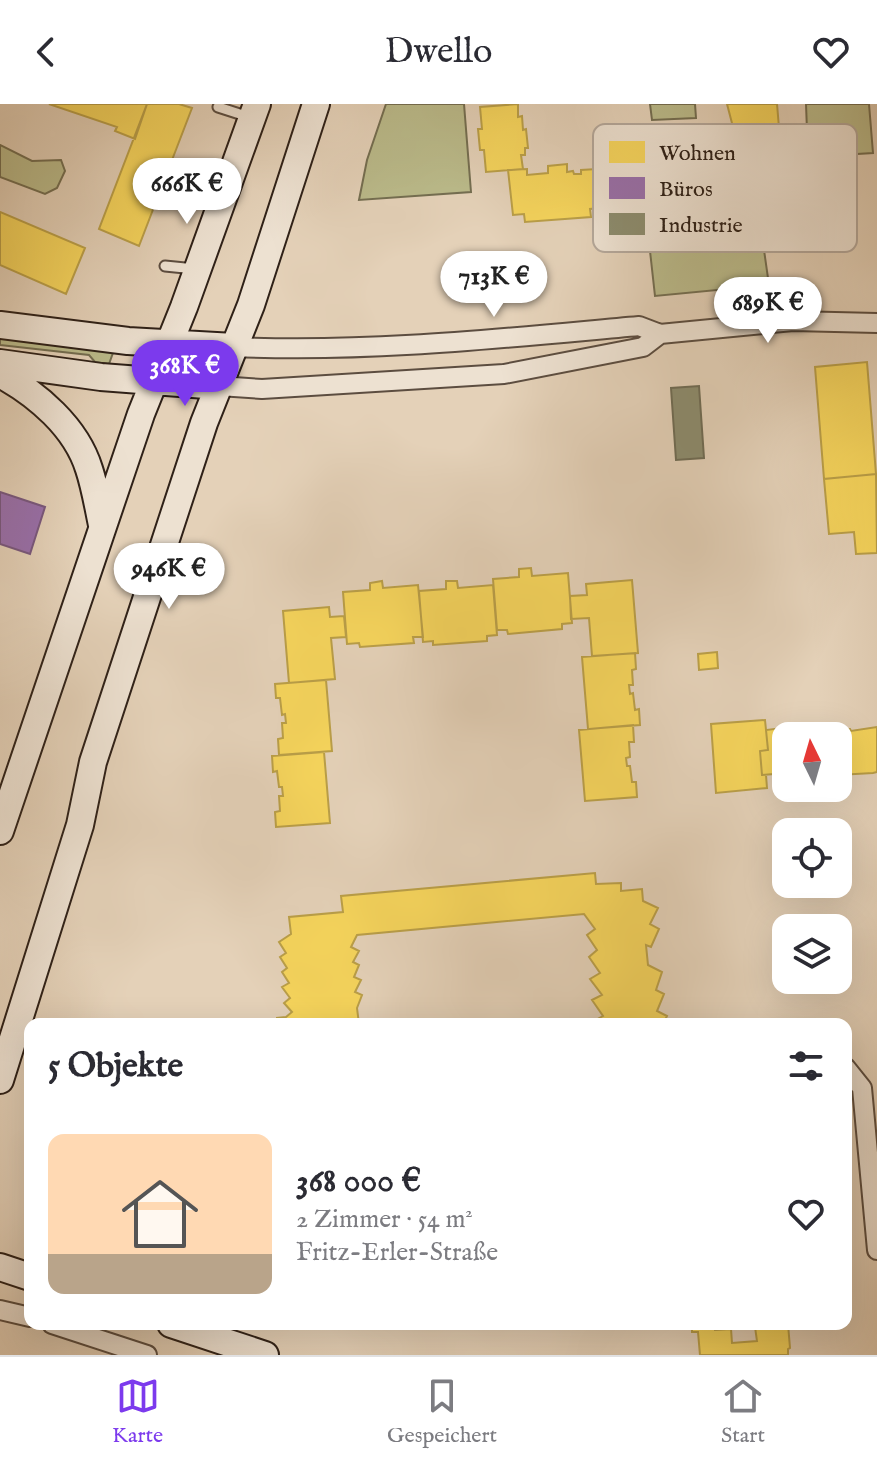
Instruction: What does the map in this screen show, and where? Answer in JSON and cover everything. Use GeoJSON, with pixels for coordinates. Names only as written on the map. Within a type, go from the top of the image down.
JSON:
{"type":"FeatureCollection","features":[{"type":"Feature","properties":{"kind":"main road"},"geometry":{"type":"LineString","coordinates":[[0,1080],[80,825],[93,762],[200,435],[251,305],[316,104]]}},
{"type":"Feature","properties":{"kind":"main road"},"geometry":{"type":"LineString","coordinates":[[0,831],[102,525],[255,111]]}},
{"type":"Feature","properties":{"kind":"main road"},"geometry":{"type":"LineString","coordinates":[[0,325],[170,344],[234,347]]}},
{"type":"Feature","properties":{"kind":"main road"},"geometry":{"type":"LineString","coordinates":[[0,363],[219,386]]}},
{"type":"Feature","properties":{"kind":"main road"},"geometry":{"type":"LineString","coordinates":[[0,374],[20,384],[53,413],[71,435],[89,467],[102,525]]}},
{"type":"Feature","properties":{"kind":"main road"},"geometry":{"type":"LineString","coordinates":[[0,1267],[24,1275]]}},
{"type":"Feature","properties":{"kind":"main road"},"geometry":{"type":"LineString","coordinates":[[189,1330],[265,1355]]}},
{"type":"Feature","properties":{"kind":"street"},"geometry":{"type":"LineString","coordinates":[[234,347],[276,349],[441,344],[639,326],[660,334],[793,321],[877,323]]}},
{"type":"Feature","properties":{"kind":"street"},"geometry":{"type":"LineString","coordinates":[[219,386],[262,389],[504,374],[643,347],[660,334]]}},
{"type":"Feature","properties":{"kind":"street"},"geometry":{"type":"LineString","coordinates":[[852,1076],[862,1088],[874,1180],[877,1250]]}},
{"type":"Feature","properties":{"kind":"street"},"geometry":{"type":"LineString","coordinates":[[80,1330],[147,1355]]}},
{"type":"Feature","properties":{"kind":"lane"},"geometry":{"type":"LineString","coordinates":[[218,107],[255,111]]}},
{"type":"Feature","properties":{"kind":"lane"},"geometry":{"type":"LineString","coordinates":[[165,266],[198,269]]}},
{"type":"Feature","properties":{"kind":"green space"},"geometry":{"type":"Polygon","coordinates":[[[386,104],[464,104],[471,192],[359,200],[367,160],[386,104]]]}},
{"type":"Feature","properties":{"kind":"green space"},"geometry":{"type":"Polygon","coordinates":[[[650,104],[695,104],[696,118],[652,120],[650,104]]]}},
{"type":"Feature","properties":{"kind":"green space"},"geometry":{"type":"Polygon","coordinates":[[[806,104],[869,104],[873,153],[857,154],[857,124],[807,124],[806,104]]]}},
{"type":"Feature","properties":{"kind":"green space"},"geometry":{"type":"Polygon","coordinates":[[[0,145],[32,161],[61,160],[65,171],[57,188],[45,194],[0,177],[0,145]]]}},
{"type":"Feature","properties":{"kind":"green space"},"geometry":{"type":"Polygon","coordinates":[[[650,252],[764,252],[769,285],[655,296],[650,252]]]}},
{"type":"Feature","properties":{"kind":"green space"},"geometry":{"type":"Polygon","coordinates":[[[0,338],[114,350],[109,364],[95,362],[89,355],[0,345],[0,338]]]}},
{"type":"Feature","properties":{"kind":"building: Wohnen"},"geometry":{"type":"Polygon","coordinates":[[[49,104],[147,104],[135,139],[115,131],[117,127],[49,104]]]}},
{"type":"Feature","properties":{"kind":"building: Wohnen"},"geometry":{"type":"Polygon","coordinates":[[[147,104],[179,104],[192,108],[139,246],[99,229],[147,104]]]}},
{"type":"Feature","properties":{"kind":"building: Wohnen"},"geometry":{"type":"Polygon","coordinates":[[[518,104],[518,117],[522,116],[528,148],[525,148],[525,155],[521,155],[523,169],[486,172],[478,129],[482,129],[480,107],[518,104]]]}},
{"type":"Feature","properties":{"kind":"building: Wohnen"},"geometry":{"type":"Polygon","coordinates":[[[727,104],[777,104],[779,124],[732,124],[727,104]]]}},
{"type":"Feature","properties":{"kind":"building: Wohnen"},"geometry":{"type":"Polygon","coordinates":[[[567,164],[567,172],[573,171],[574,174],[593,169],[591,217],[525,222],[524,214],[513,215],[508,170],[527,169],[527,175],[548,173],[548,166],[567,164]]]}},
{"type":"Feature","properties":{"kind":"building: Wohnen"},"geometry":{"type":"Polygon","coordinates":[[[0,212],[85,248],[66,294],[0,265],[0,212]]]}},
{"type":"Feature","properties":{"kind":"building: Wohnen"},"geometry":{"type":"Polygon","coordinates":[[[867,362],[876,474],[824,479],[815,367],[867,362]]]}},
{"type":"Feature","properties":{"kind":"building: Wohnen"},"geometry":{"type":"Polygon","coordinates":[[[876,474],[877,553],[856,554],[854,532],[829,534],[824,479],[876,474]]]}},
{"type":"Feature","properties":{"kind":"building: Wohnen"},"geometry":{"type":"Polygon","coordinates":[[[531,568],[532,576],[568,573],[572,623],[562,624],[562,629],[508,634],[507,630],[497,630],[493,579],[519,577],[519,569],[531,568]]]}},
{"type":"Feature","properties":{"kind":"building: Wohnen"},"geometry":{"type":"Polygon","coordinates":[[[632,580],[638,653],[592,656],[589,618],[571,619],[570,596],[587,595],[586,584],[632,580]]]}},
{"type":"Feature","properties":{"kind":"building: Wohnen"},"geometry":{"type":"Polygon","coordinates":[[[382,581],[383,588],[418,585],[423,637],[413,637],[414,643],[360,647],[359,643],[347,644],[343,592],[370,590],[370,583],[382,581]]]}},
{"type":"Feature","properties":{"kind":"building: Wohnen"},"geometry":{"type":"Polygon","coordinates":[[[446,581],[457,581],[458,588],[493,585],[497,635],[487,636],[487,641],[433,645],[433,641],[423,642],[419,591],[446,589],[446,581]]]}},
{"type":"Feature","properties":{"kind":"building: Wohnen"},"geometry":{"type":"Polygon","coordinates":[[[329,607],[330,617],[344,616],[346,637],[331,638],[335,679],[289,683],[283,611],[329,607]]]}},
{"type":"Feature","properties":{"kind":"building: Wohnen"},"geometry":{"type":"Polygon","coordinates":[[[717,652],[718,668],[699,670],[698,654],[717,652]]]}},
{"type":"Feature","properties":{"kind":"building: Wohnen"},"geometry":{"type":"Polygon","coordinates":[[[635,653],[633,685],[629,685],[635,710],[639,709],[640,725],[588,729],[582,657],[635,653]]]}},
{"type":"Feature","properties":{"kind":"building: Wohnen"},"geometry":{"type":"Polygon","coordinates":[[[326,680],[332,751],[279,755],[278,739],[283,738],[282,723],[286,723],[280,698],[276,698],[275,684],[326,680]]]}},
{"type":"Feature","properties":{"kind":"building: Wohnen"},"geometry":{"type":"Polygon","coordinates":[[[765,720],[768,750],[760,751],[762,775],[766,775],[767,788],[716,793],[711,724],[765,720]]]}},
{"type":"Feature","properties":{"kind":"building: Wohnen"},"geometry":{"type":"Polygon","coordinates":[[[633,725],[634,742],[629,742],[630,757],[626,758],[632,782],[636,782],[637,797],[585,801],[579,730],[633,725]]]}},
{"type":"Feature","properties":{"kind":"building: Wohnen"},"geometry":{"type":"Polygon","coordinates":[[[877,727],[877,772],[852,774],[852,731],[877,727]]]}},
{"type":"Feature","properties":{"kind":"building: Wohnen"},"geometry":{"type":"Polygon","coordinates":[[[772,729],[772,774],[762,775],[760,751],[768,750],[766,730],[772,729]]]}},
{"type":"Feature","properties":{"kind":"building: Wohnen"},"geometry":{"type":"Polygon","coordinates":[[[324,752],[330,823],[276,827],[275,812],[280,811],[279,796],[283,796],[277,771],[273,772],[272,756],[324,752]]]}},
{"type":"Feature","properties":{"kind":"building: Wohnen"},"geometry":{"type":"Polygon","coordinates":[[[595,873],[596,884],[621,883],[621,891],[642,889],[643,901],[658,908],[650,924],[659,929],[651,947],[646,945],[648,965],[662,972],[656,990],[664,994],[657,1011],[667,1016],[599,1018],[603,1016],[592,1000],[602,995],[590,979],[600,973],[589,957],[597,950],[587,935],[595,929],[584,914],[357,935],[351,947],[359,951],[353,962],[359,965],[354,977],[361,980],[355,992],[362,995],[357,1008],[358,1018],[277,1018],[286,1017],[292,1012],[284,1003],[290,998],[282,987],[289,983],[282,972],[287,968],[280,957],[286,953],[279,942],[291,934],[289,917],[343,912],[341,896],[595,873]]]}},
{"type":"Feature","properties":{"kind":"building: Wohnen"},"geometry":{"type":"Polygon","coordinates":[[[731,1330],[732,1343],[757,1341],[755,1330],[788,1330],[790,1348],[788,1355],[700,1355],[698,1332],[692,1332],[731,1330]]]}},
{"type":"Feature","properties":{"kind":"building: Büros"},"geometry":{"type":"Polygon","coordinates":[[[0,492],[45,507],[30,554],[0,544],[0,492]]]}},
{"type":"Feature","properties":{"kind":"building: Industrie"},"geometry":{"type":"Polygon","coordinates":[[[699,386],[704,458],[676,460],[671,388],[699,386]]]}}]}
